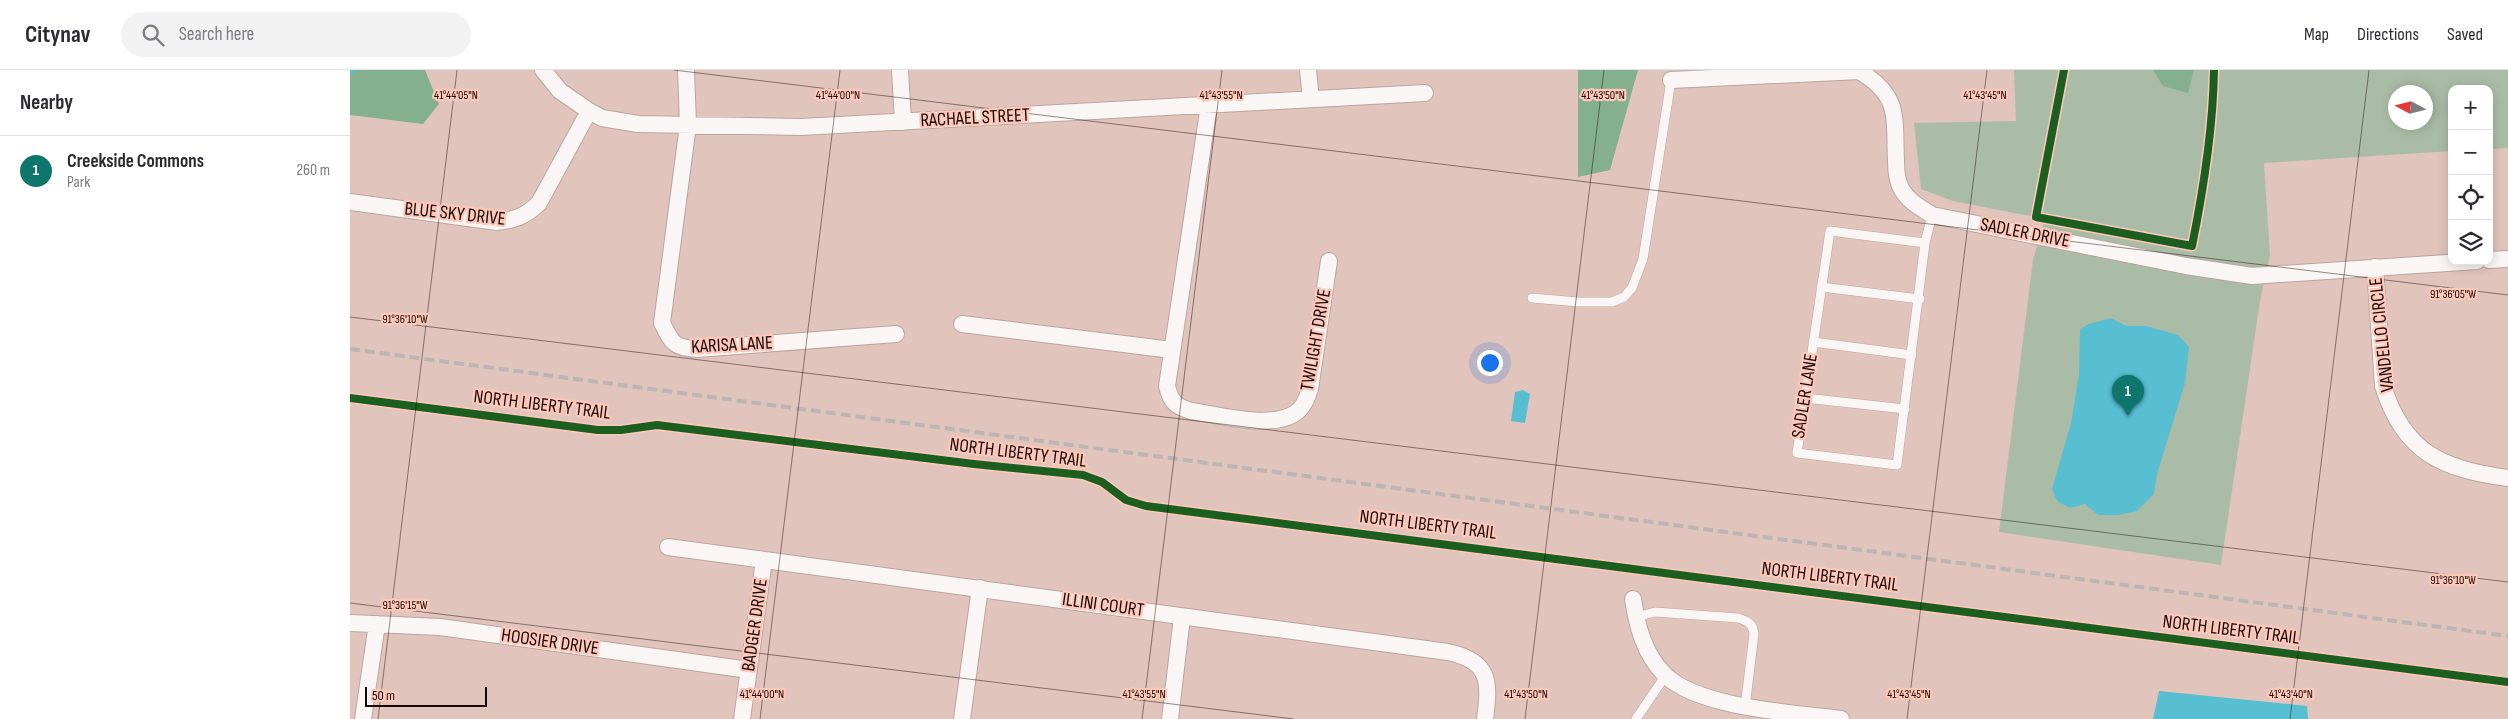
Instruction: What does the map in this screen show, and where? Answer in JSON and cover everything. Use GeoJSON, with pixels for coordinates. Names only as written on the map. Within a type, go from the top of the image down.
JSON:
{"type":"FeatureCollection","features":[{"type":"Feature","properties":{"kind":"street","name":"RACHAEL STREET"},"geometry":{"type":"LineString","coordinates":[[543,70],[560,91],[602,118],[619,122],[688,125],[801,127],[1424,93]]}},
{"type":"Feature","properties":{"kind":"street","name":"KARISA LANE"},"geometry":{"type":"LineString","coordinates":[[686,70],[688,125],[662,324],[670,339],[680,348],[696,349],[896,334]]}},
{"type":"Feature","properties":{"kind":"street"},"geometry":{"type":"LineString","coordinates":[[900,70],[902,122]]}},
{"type":"Feature","properties":{"kind":"street"},"geometry":{"type":"LineString","coordinates":[[1308,70],[1311,99]]}},
{"type":"Feature","properties":{"kind":"street","name":"SADLER DRIVE"},"geometry":{"type":"LineString","coordinates":[[1671,80],[1860,71],[1876,81],[1888,95],[1894,109],[1896,173],[1902,190],[1913,203],[1932,215],[2234,274],[2276,276],[2448,263]]}},
{"type":"Feature","properties":{"kind":"street","name":"TWILIGHT DRIVE"},"geometry":{"type":"LineString","coordinates":[[1209,105],[1172,350],[1168,386],[1171,400],[1179,408],[1191,411],[1267,422],[1295,414],[1305,403],[1310,389],[1329,261]]}},
{"type":"Feature","properties":{"kind":"street","name":"BLUE SKY DRIVE"},"geometry":{"type":"LineString","coordinates":[[350,202],[497,222],[514,220],[528,214],[539,203],[589,111]]}},
{"type":"Feature","properties":{"kind":"street"},"geometry":{"type":"LineString","coordinates":[[2493,260],[2508,259]]}},
{"type":"Feature","properties":{"kind":"street","name":"VANDELLO CIRCLE"},"geometry":{"type":"LineString","coordinates":[[2375,268],[2383,386],[2399,424],[2423,449],[2445,464],[2466,472],[2508,478]]}},
{"type":"Feature","properties":{"kind":"street"},"geometry":{"type":"LineString","coordinates":[[962,324],[1172,350]]}},
{"type":"Feature","properties":{"kind":"street","name":"ILLINI COURT"},"geometry":{"type":"LineString","coordinates":[[668,547],[1464,655],[1478,665],[1486,678],[1489,690],[1485,719]]}},
{"type":"Feature","properties":{"kind":"street","name":"BADGER DRIVE"},"geometry":{"type":"LineString","coordinates":[[742,719],[764,560]]}},
{"type":"Feature","properties":{"kind":"street"},"geometry":{"type":"LineString","coordinates":[[962,719],[980,588]]}},
{"type":"Feature","properties":{"kind":"street"},"geometry":{"type":"LineString","coordinates":[[1632,599],[1644,645],[1666,675],[1696,693],[1745,706],[1841,719]]}},
{"type":"Feature","properties":{"kind":"street"},"geometry":{"type":"LineString","coordinates":[[1170,719],[1182,617]]}},
{"type":"Feature","properties":{"kind":"street","name":"HOOSIER DRIVE"},"geometry":{"type":"LineString","coordinates":[[350,623],[440,627],[749,670]]}},
{"type":"Feature","properties":{"kind":"street"},"geometry":{"type":"LineString","coordinates":[[363,719],[377,624]]}},
{"type":"Feature","properties":{"kind":"lane"},"geometry":{"type":"LineString","coordinates":[[1532,298],[1578,302],[1612,302],[1624,297],[1632,288],[1642,259],[1671,80]]}},
{"type":"Feature","properties":{"kind":"lane","name":"SADLER LANE"},"geometry":{"type":"LineString","coordinates":[[1925,243],[1830,231],[1797,453],[1897,464],[1920,299],[1925,243],[1932,215]]}},
{"type":"Feature","properties":{"kind":"lane"},"geometry":{"type":"LineString","coordinates":[[1821,287],[1920,299]]}},
{"type":"Feature","properties":{"kind":"lane"},"geometry":{"type":"LineString","coordinates":[[1813,342],[1912,355]]}},
{"type":"Feature","properties":{"kind":"lane"},"geometry":{"type":"LineString","coordinates":[[1805,398],[1905,409]]}},
{"type":"Feature","properties":{"kind":"lane"},"geometry":{"type":"LineString","coordinates":[[1636,617],[1655,612],[1738,618],[1748,621],[1753,627],[1754,634],[1745,706]]}},
{"type":"Feature","properties":{"kind":"lane"},"geometry":{"type":"LineString","coordinates":[[1636,719],[1666,675]]}},
{"type":"Feature","properties":{"kind":"green space"},"geometry":{"type":"Polygon","coordinates":[[[350,70],[425,70],[439,104],[423,124],[350,115],[350,70]]]}},
{"type":"Feature","properties":{"kind":"green space"},"geometry":{"type":"Polygon","coordinates":[[[1578,70],[1638,70],[1610,170],[1578,177],[1578,70]]]}},
{"type":"Feature","properties":{"kind":"green space"},"geometry":{"type":"Polygon","coordinates":[[[2014,70],[2508,70],[2508,148],[2493,149],[2493,85],[2448,85],[2448,151],[2264,163],[2270,256],[2260,301],[2221,565],[1999,532],[2033,260],[2045,219],[1953,201],[1921,189],[1914,123],[2016,121],[2014,70]]]}},
{"type":"Feature","properties":{"kind":"green space"},"geometry":{"type":"Polygon","coordinates":[[[2153,70],[2194,70],[2188,93],[2163,86],[2153,70]]]}},
{"type":"Feature","properties":{"kind":"water"},"geometry":{"type":"Polygon","coordinates":[[[2111,318],[2126,326],[2146,326],[2178,335],[2189,347],[2185,383],[2157,474],[2154,494],[2137,511],[2119,515],[2098,515],[2085,504],[2070,508],[2057,501],[2052,489],[2071,423],[2079,375],[2080,329],[2089,324],[2111,318]]]}},
{"type":"Feature","properties":{"kind":"water"},"geometry":{"type":"Polygon","coordinates":[[[1523,390],[1530,394],[1525,423],[1511,421],[1515,392],[1523,390]]]}},
{"type":"Feature","properties":{"kind":"water"},"geometry":{"type":"Polygon","coordinates":[[[2159,691],[2307,706],[2308,719],[2153,719],[2159,691]]]}},
{"type":"Feature","properties":{"kind":"railway"},"geometry":{"type":"LineString","coordinates":[[350,349],[2508,636]]}},
{"type":"Feature","properties":{"kind":"cycle path"},"geometry":{"type":"LineString","coordinates":[[2064,70],[2036,217],[2192,246],[2207,158],[2212,115],[2214,70]]}},
{"type":"Feature","properties":{"kind":"cycle path","name":"NORTH LIBERTY TRAIL"},"geometry":{"type":"LineString","coordinates":[[350,398],[598,430],[621,430],[657,425],[974,464],[1083,475],[1102,482],[1126,500],[1146,506],[2508,682]]}},
{"type":"Feature","properties":{"kind":"place","name":"Creekside Commons"},"geometry":{"type":"Point","coordinates":[2128,416]}}]}
